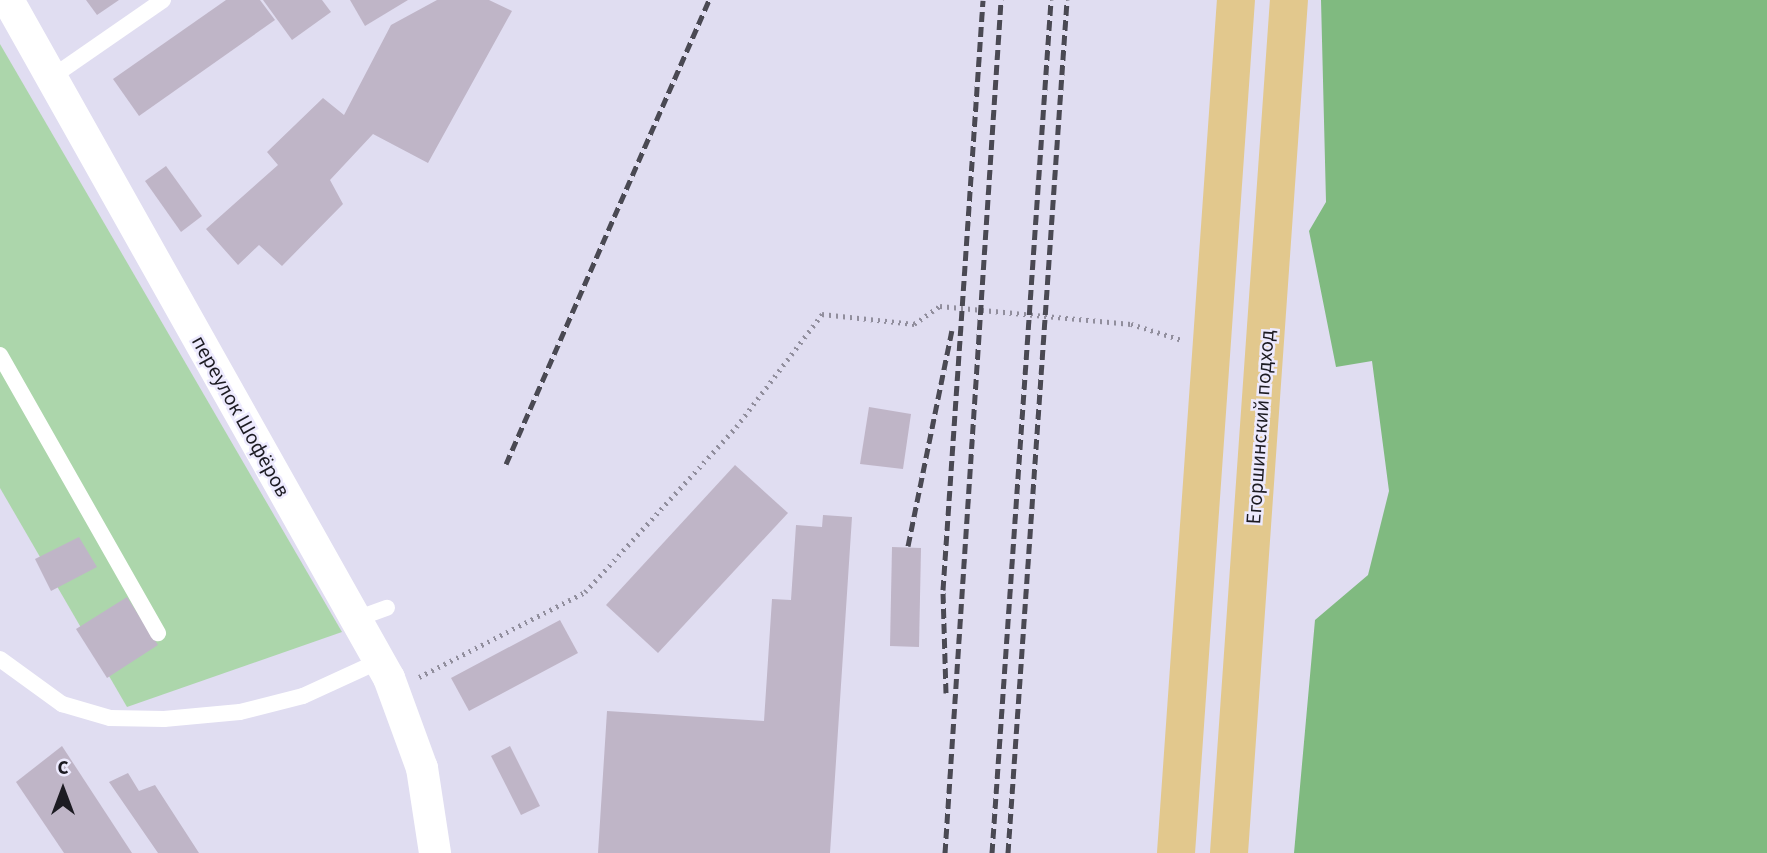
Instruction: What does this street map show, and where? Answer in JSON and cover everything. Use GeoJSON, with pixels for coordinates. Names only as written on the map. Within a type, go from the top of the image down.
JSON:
{"type":"FeatureCollection","features":[{"type":"Feature","properties":{"kind":"main road"},"geometry":{"type":"LineString","coordinates":[[1176,853],[1236,0]]}},
{"type":"Feature","properties":{"kind":"main road","name":"Егоршинский подход"},"geometry":{"type":"LineString","coordinates":[[1229,853],[1289,0]]}},
{"type":"Feature","properties":{"kind":"street","name":"переулок Шофёров"},"geometry":{"type":"LineString","coordinates":[[8,0],[379,661],[393,690],[422,768],[437,850]]}},
{"type":"Feature","properties":{"kind":"lane"},"geometry":{"type":"LineString","coordinates":[[52,77],[163,0]]}},
{"type":"Feature","properties":{"kind":"lane"},"geometry":{"type":"LineString","coordinates":[[0,355],[158,634]]}},
{"type":"Feature","properties":{"kind":"lane"},"geometry":{"type":"LineString","coordinates":[[356,619],[387,608]]}},
{"type":"Feature","properties":{"kind":"lane"},"geometry":{"type":"LineString","coordinates":[[1,654],[62,704],[110,718],[164,719],[240,712],[303,696],[379,661]]}},
{"type":"Feature","properties":{"kind":"path"},"geometry":{"type":"LineString","coordinates":[[393,690],[585,592],[736,426],[822,314],[914,324],[940,306],[1131,324],[1213,350]]}},
{"type":"Feature","properties":{"kind":"green space"},"geometry":{"type":"Polygon","coordinates":[[[1321,0],[1767,0],[1767,853],[1294,853],[1315,620],[1368,575],[1389,491],[1372,361],[1336,367],[1309,231],[1326,202],[1321,0]]]}},
{"type":"Feature","properties":{"kind":"green space"},"geometry":{"type":"Polygon","coordinates":[[[0,44],[342,632],[127,707],[0,488],[0,44]]]}},
{"type":"Feature","properties":{"kind":"building"},"geometry":{"type":"Polygon","coordinates":[[[86,0],[119,0],[97,15],[86,0]]]}},
{"type":"Feature","properties":{"kind":"building"},"geometry":{"type":"Polygon","coordinates":[[[226,0],[260,0],[275,20],[139,116],[113,79],[226,0]]]}},
{"type":"Feature","properties":{"kind":"building"},"geometry":{"type":"Polygon","coordinates":[[[263,0],[322,0],[331,12],[292,40],[263,0]]]}},
{"type":"Feature","properties":{"kind":"building"},"geometry":{"type":"Polygon","coordinates":[[[350,0],[408,0],[365,26],[350,0]]]}},
{"type":"Feature","properties":{"kind":"building"},"geometry":{"type":"Polygon","coordinates":[[[437,0],[489,0],[512,11],[428,163],[373,134],[330,180],[343,204],[282,266],[259,245],[238,265],[206,229],[278,165],[267,152],[323,98],[344,115],[391,25],[437,0]]]}},
{"type":"Feature","properties":{"kind":"building"},"geometry":{"type":"Polygon","coordinates":[[[166,166],[202,216],[181,232],[145,181],[166,166]]]}},
{"type":"Feature","properties":{"kind":"building"},"geometry":{"type":"Polygon","coordinates":[[[869,407],[911,414],[903,469],[860,464],[869,407]]]}},
{"type":"Feature","properties":{"kind":"building"},"geometry":{"type":"Polygon","coordinates":[[[735,465],[788,513],[658,653],[606,605],[735,465]]]}},
{"type":"Feature","properties":{"kind":"building"},"geometry":{"type":"Polygon","coordinates":[[[823,515],[852,517],[830,853],[598,853],[607,711],[764,721],[772,599],[791,600],[796,525],[822,527],[823,515]]]}},
{"type":"Feature","properties":{"kind":"building"},"geometry":{"type":"Polygon","coordinates":[[[79,537],[97,567],[51,591],[35,559],[79,537]]]}},
{"type":"Feature","properties":{"kind":"building"},"geometry":{"type":"Polygon","coordinates":[[[892,547],[921,548],[919,647],[890,646],[892,547]]]}},
{"type":"Feature","properties":{"kind":"building"},"geometry":{"type":"Polygon","coordinates":[[[127,597],[158,645],[107,678],[76,629],[127,597]]]}},
{"type":"Feature","properties":{"kind":"building"},"geometry":{"type":"Polygon","coordinates":[[[560,620],[578,653],[469,711],[451,678],[560,620]]]}},
{"type":"Feature","properties":{"kind":"building"},"geometry":{"type":"Polygon","coordinates":[[[62,746],[132,853],[64,853],[16,782],[62,746]]]}},
{"type":"Feature","properties":{"kind":"building"},"geometry":{"type":"Polygon","coordinates":[[[510,746],[540,806],[521,815],[491,756],[510,746]]]}},
{"type":"Feature","properties":{"kind":"building"},"geometry":{"type":"Polygon","coordinates":[[[128,773],[139,791],[155,785],[199,853],[158,853],[109,782],[128,773]]]}},
{"type":"Feature","properties":{"kind":"railway"},"geometry":{"type":"LineString","coordinates":[[506,464],[709,0]]}},
{"type":"Feature","properties":{"kind":"railway"},"geometry":{"type":"LineString","coordinates":[[946,693],[943,590],[983,0]]}},
{"type":"Feature","properties":{"kind":"railway"},"geometry":{"type":"LineString","coordinates":[[945,853],[1001,0]]}},
{"type":"Feature","properties":{"kind":"railway"},"geometry":{"type":"LineString","coordinates":[[992,853],[1051,0]]}},
{"type":"Feature","properties":{"kind":"railway"},"geometry":{"type":"LineString","coordinates":[[1008,853],[1067,0]]}},
{"type":"Feature","properties":{"kind":"railway"},"geometry":{"type":"LineString","coordinates":[[908,546],[952,330]]}}]}
